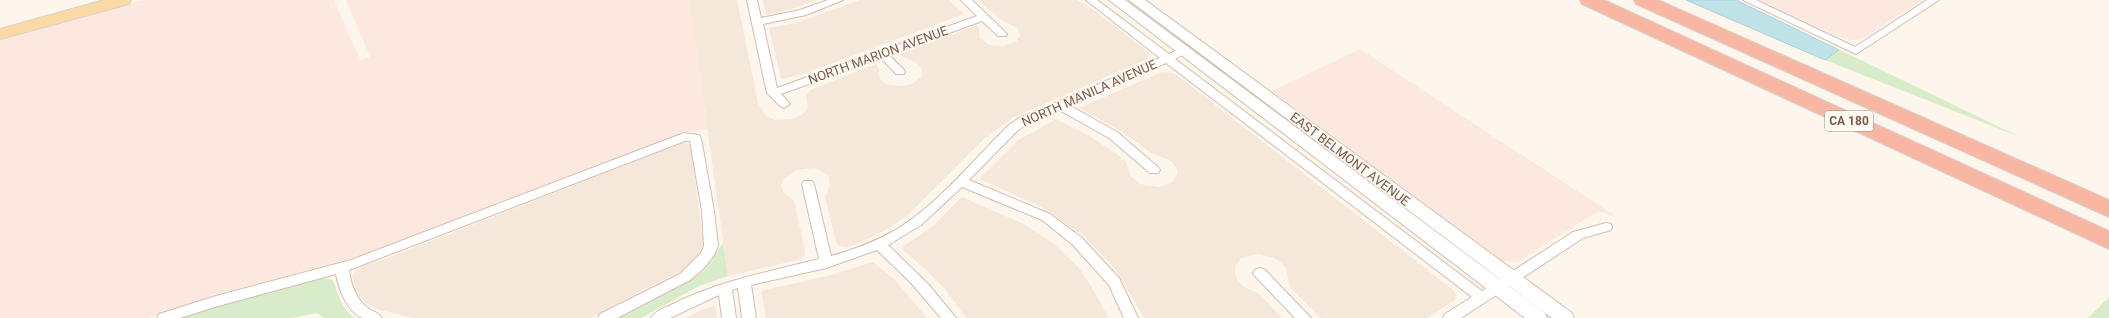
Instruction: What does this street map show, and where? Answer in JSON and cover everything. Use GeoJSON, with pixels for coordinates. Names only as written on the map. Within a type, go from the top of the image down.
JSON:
{"type":"FeatureCollection","features":[{"type":"Feature","properties":{"kind":"highway","name":"CA 180"},"geometry":{"type":"LineString","coordinates":[[1589,0],[2109,241]]}},
{"type":"Feature","properties":{"kind":"highway","name":"CA 180"},"geometry":{"type":"LineString","coordinates":[[1643,0],[2109,209]]}},
{"type":"Feature","properties":{"kind":"main road"},"geometry":{"type":"LineString","coordinates":[[0,22],[83,0]]}},
{"type":"Feature","properties":{"kind":"main road"},"geometry":{"type":"LineString","coordinates":[[0,34],[114,1]]}},
{"type":"Feature","properties":{"kind":"street"},"geometry":{"type":"LineString","coordinates":[[752,0],[772,93],[784,104]]}},
{"type":"Feature","properties":{"kind":"street"},"geometry":{"type":"LineString","coordinates":[[756,22],[802,13],[838,0]]}},
{"type":"Feature","properties":{"kind":"street"},"geometry":{"type":"LineString","coordinates":[[966,0],[1002,34]]}},
{"type":"Feature","properties":{"kind":"street"},"geometry":{"type":"LineString","coordinates":[[1090,0],[1481,297]]}},
{"type":"Feature","properties":{"kind":"street","name":"EAST BELMONT AVENUE"},"geometry":{"type":"LineString","coordinates":[[1116,0],[1184,51],[1504,282],[1565,318]]}},
{"type":"Feature","properties":{"kind":"street","name":"EAST BELMONT AVENUE"},"geometry":{"type":"LineString","coordinates":[[1136,0],[1504,282],[1538,318]]}},
{"type":"Feature","properties":{"kind":"street"},"geometry":{"type":"LineString","coordinates":[[1748,0],[1856,51],[1934,0]]}},
{"type":"Feature","properties":{"kind":"street","name":"NORTH MARION AVENUE"},"geometry":{"type":"LineString","coordinates":[[772,93],[984,16]]}},
{"type":"Feature","properties":{"kind":"street","name":"NORTH MANILA AVENUE"},"geometry":{"type":"LineString","coordinates":[[658,318],[704,295],[725,287],[826,263],[879,244],[919,220],[1013,128],[1023,121],[1061,106],[1184,51]]}},
{"type":"Feature","properties":{"kind":"street"},"geometry":{"type":"LineString","coordinates":[[882,53],[900,72]]}},
{"type":"Feature","properties":{"kind":"street"},"geometry":{"type":"LineString","coordinates":[[1061,106],[1113,135],[1154,170]]}},
{"type":"Feature","properties":{"kind":"street"},"geometry":{"type":"LineString","coordinates":[[164,318],[216,300],[342,268],[684,137],[695,138],[708,211],[711,246],[707,255],[699,265],[685,277],[606,318]]}},
{"type":"Feature","properties":{"kind":"street"},"geometry":{"type":"LineString","coordinates":[[960,181],[1046,217],[1077,241],[1114,282],[1131,318]]}},
{"type":"Feature","properties":{"kind":"street"},"geometry":{"type":"LineString","coordinates":[[808,184],[826,263]]}},
{"type":"Feature","properties":{"kind":"street"},"geometry":{"type":"LineString","coordinates":[[1450,318],[1578,235],[1606,227]]}},
{"type":"Feature","properties":{"kind":"street"},"geometry":{"type":"LineString","coordinates":[[879,244],[919,281],[949,318]]}},
{"type":"Feature","properties":{"kind":"street"},"geometry":{"type":"LineString","coordinates":[[342,268],[342,277],[348,294],[355,305],[375,318]]}},
{"type":"Feature","properties":{"kind":"street"},"geometry":{"type":"LineString","coordinates":[[1260,273],[1304,318]]}},
{"type":"Feature","properties":{"kind":"street"},"geometry":{"type":"LineString","coordinates":[[744,282],[750,318]]}},
{"type":"Feature","properties":{"kind":"street"},"geometry":{"type":"LineString","coordinates":[[725,287],[729,318]]}},
{"type":"Feature","properties":{"kind":"shaded area"},"geometry":{"type":"Polygon","coordinates":[[[143,0],[334,0],[360,60],[370,57],[346,0],[689,0],[707,129],[682,133],[364,255],[217,294],[148,318],[0,318],[0,39],[143,0]]]}},
{"type":"Feature","properties":{"kind":"shaded area"},"geometry":{"type":"Polygon","coordinates":[[[689,0],[737,0],[758,103],[766,116],[775,120],[792,119],[802,115],[808,108],[806,96],[810,90],[876,64],[879,69],[880,79],[886,84],[901,86],[912,84],[922,76],[922,69],[916,63],[899,55],[977,25],[979,29],[979,37],[989,45],[1004,46],[1017,41],[1020,35],[1017,28],[1001,20],[978,0],[1077,0],[1095,11],[1148,52],[1150,56],[1147,59],[1012,118],[986,137],[907,216],[880,233],[849,247],[839,246],[836,242],[825,197],[830,185],[829,176],[816,168],[795,171],[783,180],[781,186],[784,193],[793,200],[795,205],[805,251],[804,256],[798,260],[728,276],[689,0]]]}},
{"type":"Feature","properties":{"kind":"shaded area"},"geometry":{"type":"Polygon","coordinates":[[[763,0],[818,0],[766,15],[763,0]]]}},
{"type":"Feature","properties":{"kind":"shaded area"},"geometry":{"type":"Polygon","coordinates":[[[860,0],[949,0],[964,14],[800,75],[781,79],[769,28],[796,23],[860,0]]]}},
{"type":"Feature","properties":{"kind":"shaded area"},"geometry":{"type":"Polygon","coordinates":[[[1760,0],[1922,0],[1862,39],[1851,40],[1839,37],[1760,0]]]}},
{"type":"Feature","properties":{"kind":"shaded area"},"geometry":{"type":"Polygon","coordinates":[[[1360,49],[1617,217],[1600,212],[1593,214],[1518,262],[1503,261],[1272,91],[1360,49]]]}},
{"type":"Feature","properties":{"kind":"shaded area"},"geometry":{"type":"Polygon","coordinates":[[[1162,72],[1174,73],[1402,250],[1453,290],[1456,295],[1455,300],[1427,318],[1321,318],[1290,287],[1286,268],[1274,258],[1259,254],[1241,258],[1235,267],[1235,274],[1238,281],[1244,287],[1258,293],[1282,318],[1144,318],[1114,267],[1085,237],[1042,207],[979,179],[1017,141],[1056,119],[1088,135],[1115,153],[1126,162],[1131,176],[1140,184],[1159,187],[1172,182],[1178,173],[1176,167],[1171,161],[1151,153],[1121,131],[1079,108],[1162,72]]]}},
{"type":"Feature","properties":{"kind":"shaded area"},"geometry":{"type":"Polygon","coordinates":[[[682,143],[691,145],[703,244],[698,255],[691,264],[679,273],[646,288],[591,318],[414,318],[376,309],[366,303],[357,293],[352,275],[362,266],[380,261],[682,143]]]}},
{"type":"Feature","properties":{"kind":"shaded area"},"geometry":{"type":"Polygon","coordinates":[[[962,197],[1024,224],[1054,244],[1078,267],[1088,281],[1109,318],[966,318],[945,289],[901,248],[932,227],[962,197]]]}},
{"type":"Feature","properties":{"kind":"shaded area"},"geometry":{"type":"Polygon","coordinates":[[[873,262],[895,280],[927,318],[766,318],[761,291],[831,275],[873,262]]]}},
{"type":"Feature","properties":{"kind":"shaded area"},"geometry":{"type":"Polygon","coordinates":[[[715,305],[717,318],[685,318],[695,313],[715,305]]]}},
{"type":"Feature","properties":{"kind":"green space"},"geometry":{"type":"Polygon","coordinates":[[[1839,50],[1863,61],[2020,137],[1825,60],[1839,50]]]}},
{"type":"Feature","properties":{"kind":"green space"},"geometry":{"type":"Polygon","coordinates":[[[723,243],[728,276],[699,286],[641,318],[618,318],[687,282],[704,270],[723,243]]]}},
{"type":"Feature","properties":{"kind":"green space"},"geometry":{"type":"Polygon","coordinates":[[[323,278],[333,280],[344,306],[355,318],[324,318],[317,313],[292,318],[180,318],[216,306],[323,278]]]}},
{"type":"Feature","properties":{"kind":"green space"},"geometry":{"type":"Polygon","coordinates":[[[2109,297],[2109,318],[2088,318],[2109,297]]]}},
{"type":"Feature","properties":{"kind":"water"},"geometry":{"type":"Polygon","coordinates":[[[1686,0],[1736,0],[1839,50],[1825,60],[1686,0]]]}}]}
